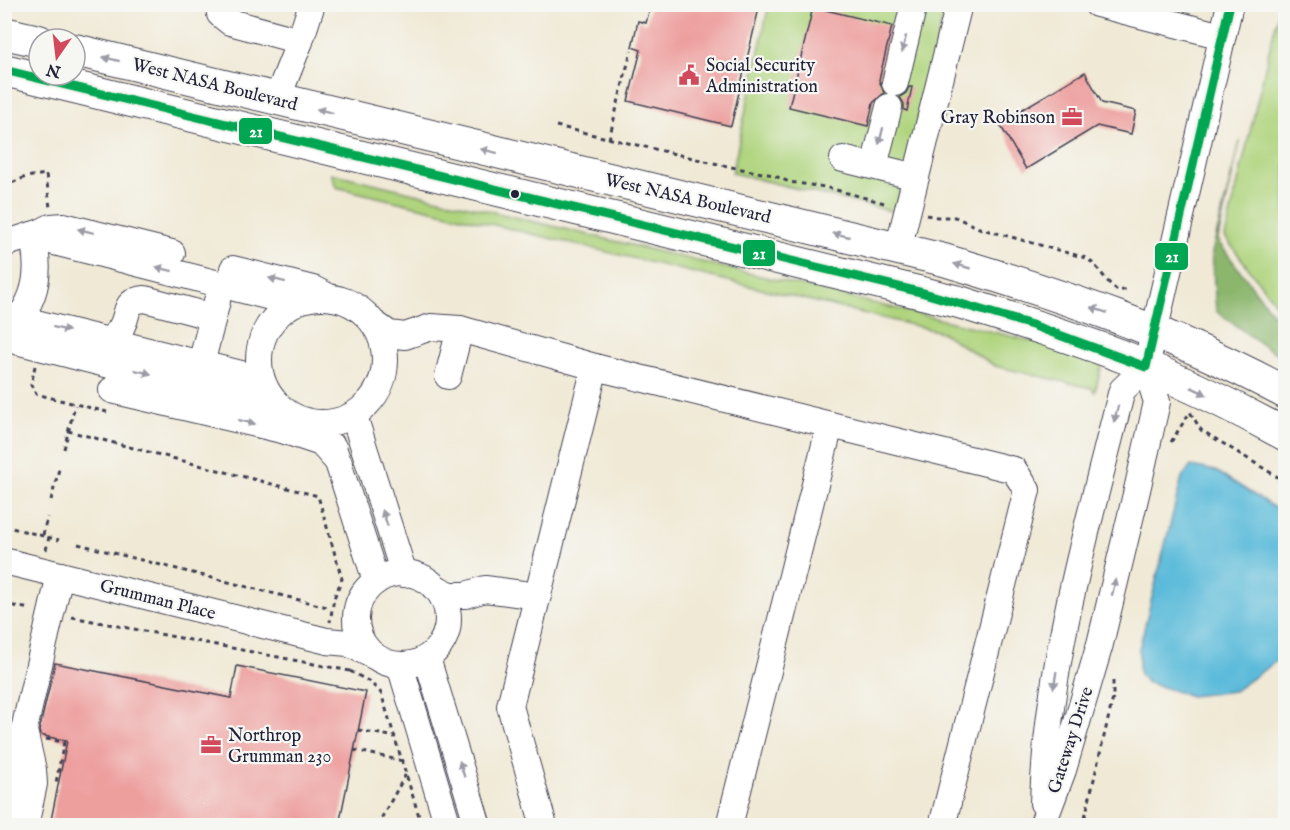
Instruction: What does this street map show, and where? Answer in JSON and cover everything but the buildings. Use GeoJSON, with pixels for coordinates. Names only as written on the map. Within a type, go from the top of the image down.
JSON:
{"type":"FeatureCollection","features":[{"type":"Feature","properties":{"kind":"main road"},"geometry":{"type":"LineString","coordinates":[[4,33],[27,38]]}},
{"type":"Feature","properties":{"kind":"main road","name":"West NASA Boulevard"},"geometry":{"type":"LineString","coordinates":[[87,53],[898,249],[1018,282],[1154,331],[1286,393]]}},
{"type":"Feature","properties":{"kind":"main road","name":"West NASA Boulevard"},"geometry":{"type":"LineString","coordinates":[[4,70],[942,297],[1032,325],[1146,367],[1286,435]]}},
{"type":"Feature","properties":{"kind":"main road"},"geometry":{"type":"LineString","coordinates":[[374,159],[382,125]]}},
{"type":"Feature","properties":{"kind":"street"},"geometry":{"type":"LineString","coordinates":[[220,4],[218,9],[220,14],[230,22],[300,41]]}},
{"type":"Feature","properties":{"kind":"street"},"geometry":{"type":"LineString","coordinates":[[277,99],[312,4]]}},
{"type":"Feature","properties":{"kind":"street"},"geometry":{"type":"LineString","coordinates":[[874,166],[914,4]]}},
{"type":"Feature","properties":{"kind":"street"},"geometry":{"type":"LineString","coordinates":[[898,249],[959,4]]}},
{"type":"Feature","properties":{"kind":"street"},"geometry":{"type":"LineString","coordinates":[[1097,4],[1222,36]]}},
{"type":"Feature","properties":{"kind":"street","name":"Gateway Drive"},"geometry":{"type":"LineString","coordinates":[[1042,825],[1063,770],[1100,644],[1137,490],[1157,402],[1146,367],[1230,4]]}},
{"type":"Feature","properties":{"kind":"street"},"geometry":{"type":"LineString","coordinates":[[843,159],[916,177]]}},
{"type":"Feature","properties":{"kind":"street"},"geometry":{"type":"LineString","coordinates":[[35,234],[38,257],[37,273],[30,302],[9,324],[110,349],[281,409],[302,419],[324,423],[354,416],[364,410],[379,389],[392,357],[404,346],[438,336],[464,332]]}},
{"type":"Feature","properties":{"kind":"street"},"geometry":{"type":"LineString","coordinates":[[4,244],[35,234],[54,242],[222,275],[313,289],[328,297]]}},
{"type":"Feature","properties":{"kind":"street"},"geometry":{"type":"LineString","coordinates":[[222,275],[294,303]]}},
{"type":"Feature","properties":{"kind":"street"},"geometry":{"type":"LineString","coordinates":[[202,358],[222,275]]}},
{"type":"Feature","properties":{"kind":"street"},"geometry":{"type":"LineString","coordinates":[[281,409],[266,390],[261,379],[258,362],[261,344],[267,327],[279,313],[294,303],[317,296],[342,300],[355,305],[389,334],[405,336],[431,327],[464,332],[595,367],[1014,470],[1028,490],[942,825]]}},
{"type":"Feature","properties":{"kind":"street"},"geometry":{"type":"LineString","coordinates":[[213,317],[145,299],[135,300],[129,305],[122,327],[110,349],[110,402],[172,419],[190,409],[282,430],[321,442],[339,463]]}},
{"type":"Feature","properties":{"kind":"street"},"geometry":{"type":"LineString","coordinates":[[375,324],[383,340],[386,357],[384,375]]}},
{"type":"Feature","properties":{"kind":"street"},"geometry":{"type":"LineString","coordinates":[[423,340],[435,349],[448,376],[464,332]]}},
{"type":"Feature","properties":{"kind":"street"},"geometry":{"type":"LineString","coordinates":[[110,349],[202,358],[261,379]]}},
{"type":"Feature","properties":{"kind":"street"},"geometry":{"type":"LineString","coordinates":[[544,825],[510,706],[595,367]]}},
{"type":"Feature","properties":{"kind":"street","name":"Gateway Drive"},"geometry":{"type":"LineString","coordinates":[[1042,825],[1047,727],[1066,622],[1122,390],[1146,367]]}},
{"type":"Feature","properties":{"kind":"street"},"geometry":{"type":"LineString","coordinates":[[354,416],[404,573]]}},
{"type":"Feature","properties":{"kind":"street"},"geometry":{"type":"LineString","coordinates":[[324,423],[376,581]]}},
{"type":"Feature","properties":{"kind":"street"},"geometry":{"type":"LineString","coordinates":[[729,825],[830,425]]}},
{"type":"Feature","properties":{"kind":"street","name":"Grumman Place"},"geometry":{"type":"LineString","coordinates":[[4,561],[52,566],[321,633],[341,630],[359,602]]}},
{"type":"Feature","properties":{"kind":"street"},"geometry":{"type":"LineString","coordinates":[[4,822],[24,729],[52,566]]}},
{"type":"Feature","properties":{"kind":"street"},"geometry":{"type":"LineString","coordinates":[[434,587],[443,598],[447,612],[444,639],[437,649],[428,657],[414,663],[400,665],[374,656],[364,645],[357,631],[356,617],[359,602],[363,594],[376,581],[394,574],[404,573],[425,580],[450,595],[465,595],[485,589],[538,596]]}},
{"type":"Feature","properties":{"kind":"street"},"geometry":{"type":"LineString","coordinates":[[447,627],[457,611],[469,603],[503,591]]}},
{"type":"Feature","properties":{"kind":"street","name":"Grumman Place"},"geometry":{"type":"LineString","coordinates":[[321,633],[327,641],[348,643],[374,656]]}},
{"type":"Feature","properties":{"kind":"street"},"geometry":{"type":"LineString","coordinates":[[428,657],[478,825]]}},
{"type":"Feature","properties":{"kind":"street"},"geometry":{"type":"LineString","coordinates":[[400,665],[448,825]]}},
{"type":"Feature","properties":{"kind":"street"},"geometry":{"type":"LineString","coordinates":[[24,729],[34,784],[25,825]]}},
{"type":"Feature","properties":{"kind":"path"},"geometry":{"type":"LineString","coordinates":[[609,139],[631,51]]}},
{"type":"Feature","properties":{"kind":"path"},"geometry":{"type":"LineString","coordinates":[[556,126],[773,175],[789,182],[825,187],[908,211],[937,217],[955,217],[979,228],[1086,258],[1096,264],[1112,287],[1118,291],[1128,289]]}},
{"type":"Feature","properties":{"kind":"path"},"geometry":{"type":"LineString","coordinates":[[4,186],[26,177],[46,174],[53,210]]}},
{"type":"Feature","properties":{"kind":"path"},"geometry":{"type":"LineString","coordinates":[[36,362],[30,385],[33,392],[40,396],[75,405],[110,402]]}},
{"type":"Feature","properties":{"kind":"path"},"geometry":{"type":"LineString","coordinates":[[64,449],[75,405]]}},
{"type":"Feature","properties":{"kind":"path"},"geometry":{"type":"LineString","coordinates":[[1190,412],[1202,430],[1286,482]]}},
{"type":"Feature","properties":{"kind":"path"},"geometry":{"type":"LineString","coordinates":[[69,431],[318,496],[342,579],[321,633]]}},
{"type":"Feature","properties":{"kind":"path"},"geometry":{"type":"LineString","coordinates":[[51,500],[59,469]]}},
{"type":"Feature","properties":{"kind":"path"},"geometry":{"type":"LineString","coordinates":[[43,535],[47,517]]}},
{"type":"Feature","properties":{"kind":"path"},"geometry":{"type":"LineString","coordinates":[[4,526],[59,540]]}},
{"type":"Feature","properties":{"kind":"path"},"geometry":{"type":"LineString","coordinates":[[49,537],[52,566]]}},
{"type":"Feature","properties":{"kind":"path"},"geometry":{"type":"LineString","coordinates":[[78,544],[331,608]]}},
{"type":"Feature","properties":{"kind":"path"},"geometry":{"type":"LineString","coordinates":[[4,604],[30,609]]}},
{"type":"Feature","properties":{"kind":"path"},"geometry":{"type":"LineString","coordinates":[[69,617],[350,671],[370,682],[381,693],[423,825]]}},
{"type":"Feature","properties":{"kind":"path"},"geometry":{"type":"LineString","coordinates":[[345,663],[350,671]]}},
{"type":"Feature","properties":{"kind":"path"},"geometry":{"type":"LineString","coordinates":[[358,730],[396,737]]}},
{"type":"Feature","properties":{"kind":"path"},"geometry":{"type":"LineString","coordinates":[[354,750],[403,761]]}},
{"type":"Feature","properties":{"kind":"path"},"geometry":{"type":"LineString","coordinates":[[377,825],[407,772]]}},
{"type":"Feature","properties":{"kind":"green space"},"geometry":{"type":"Polygon","coordinates":[[[769,5],[946,5],[895,212],[732,173],[769,5]]]}},
{"type":"Feature","properties":{"kind":"green space"},"geometry":{"type":"Polygon","coordinates":[[[1280,5],[1286,5],[1285,309],[1278,307],[1225,237],[1280,5]]]}},
{"type":"Feature","properties":{"kind":"green space"},"geometry":{"type":"Polygon","coordinates":[[[1240,141],[1218,238],[1219,243],[1273,314],[1285,317],[1285,358],[1264,346],[1216,311],[1212,253],[1240,141]]]}},
{"type":"Feature","properties":{"kind":"green space"},"geometry":{"type":"Polygon","coordinates":[[[331,173],[1052,346],[1102,364],[1095,392],[1091,388],[995,366],[941,332],[336,187],[331,173]]]}},
{"type":"Feature","properties":{"kind":"water"},"geometry":{"type":"Polygon","coordinates":[[[1191,466],[1216,471],[1286,515],[1285,655],[1234,691],[1191,696],[1146,682],[1139,672],[1139,649],[1182,477],[1191,466]]]}},
{"type":"Feature","properties":{"kind":"transit line","name":"21"},"geometry":{"type":"LineString","coordinates":[[4,70],[924,293],[1032,325],[1146,367],[1230,4]]}},
{"type":"Feature","properties":{"kind":"place","name":"Social Security Administration"},"geometry":{"type":"Point","coordinates":[689,75]}},
{"type":"Feature","properties":{"kind":"place","name":"Gray Robinson"},"geometry":{"type":"Point","coordinates":[1072,117]}},
{"type":"Feature","properties":{"kind":"place","name":"Northrop Grumman 230"},"geometry":{"type":"Point","coordinates":[211,745]}}]}
